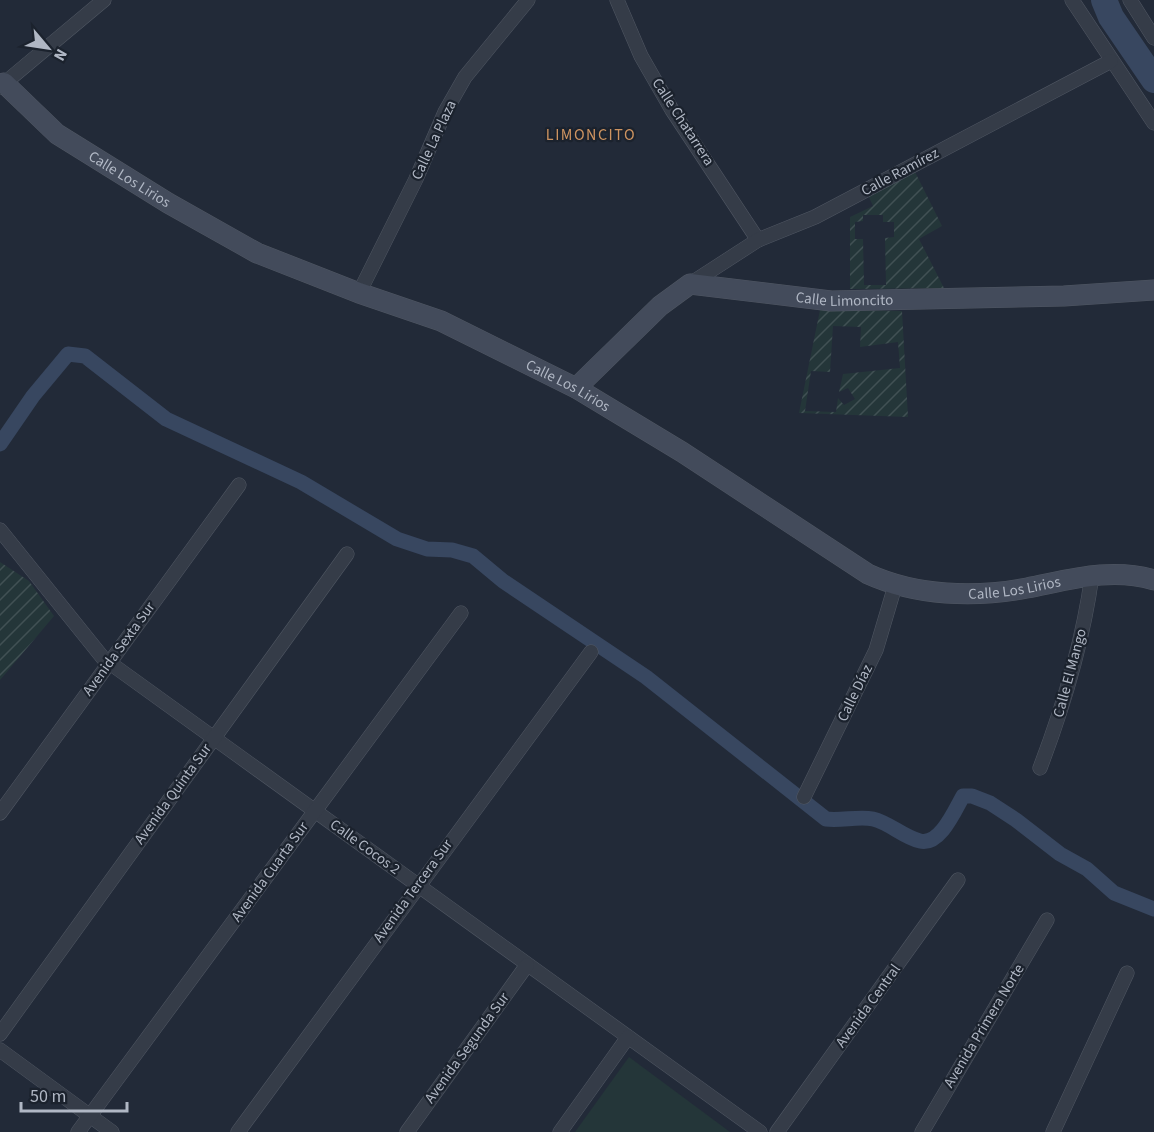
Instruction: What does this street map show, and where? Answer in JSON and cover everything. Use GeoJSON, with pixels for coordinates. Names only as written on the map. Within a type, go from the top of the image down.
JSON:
{"type":"FeatureCollection","features":[{"type":"Feature","properties":{"kind":"street"},"geometry":{"type":"LineString","coordinates":[[1,83],[104,0]]}},
{"type":"Feature","properties":{"kind":"street","name":"Calle La Plaza"},"geometry":{"type":"LineString","coordinates":[[359,293],[416,179],[445,112],[465,77],[528,0]]}},
{"type":"Feature","properties":{"kind":"street","name":"Calle Chatarrera"},"geometry":{"type":"LineString","coordinates":[[617,0],[641,56],[672,110],[758,240]]}},
{"type":"Feature","properties":{"kind":"street"},"geometry":{"type":"LineString","coordinates":[[1072,0],[1111,62],[1154,123]]}},
{"type":"Feature","properties":{"kind":"street"},"geometry":{"type":"LineString","coordinates":[[1130,0],[1154,38]]}},
{"type":"Feature","properties":{"kind":"street","name":"Calle Ramírez"},"geometry":{"type":"LineString","coordinates":[[690,284],[758,240],[815,217],[1111,62]]}},
{"type":"Feature","properties":{"kind":"street","name":"Calle Los Lirios"},"geometry":{"type":"LineString","coordinates":[[1,83],[57,134],[168,203],[257,253],[359,293],[441,321],[576,388],[682,452],[868,574],[895,586],[921,591],[988,592],[1025,588],[1092,575],[1119,574],[1154,580]]}},
{"type":"Feature","properties":{"kind":"street"},"geometry":{"type":"LineString","coordinates":[[576,388],[660,306],[690,284]]}},
{"type":"Feature","properties":{"kind":"street","name":"Calle Limoncito"},"geometry":{"type":"LineString","coordinates":[[690,284],[831,301],[1064,296],[1154,290]]}},
{"type":"Feature","properties":{"kind":"street","name":"Avenida Sexta Sur"},"geometry":{"type":"LineString","coordinates":[[0,813],[239,485]]}},
{"type":"Feature","properties":{"kind":"street","name":"Calle Cocos 2"},"geometry":{"type":"LineString","coordinates":[[0,530],[10,539],[67,614],[109,662],[760,1132]]}},
{"type":"Feature","properties":{"kind":"street","name":"Avenida Quinta Sur"},"geometry":{"type":"LineString","coordinates":[[0,1034],[347,554]]}},
{"type":"Feature","properties":{"kind":"street","name":"Calle El Mango"},"geometry":{"type":"LineString","coordinates":[[1040,768],[1069,687],[1088,606],[1092,575]]}},
{"type":"Feature","properties":{"kind":"street","name":"Calle Díaz"},"geometry":{"type":"LineString","coordinates":[[804,797],[876,650],[895,586]]}},
{"type":"Feature","properties":{"kind":"street","name":"Avenida Cuarta Sur"},"geometry":{"type":"LineString","coordinates":[[78,1132],[461,613]]}},
{"type":"Feature","properties":{"kind":"street","name":"Avenida Tercera Sur"},"geometry":{"type":"LineString","coordinates":[[238,1132],[591,652]]}},
{"type":"Feature","properties":{"kind":"street","name":"Avenida Central"},"geometry":{"type":"LineString","coordinates":[[777,1132],[958,880]]}},
{"type":"Feature","properties":{"kind":"street","name":"Avenida Primera Norte"},"geometry":{"type":"LineString","coordinates":[[922,1132],[1047,920]]}},
{"type":"Feature","properties":{"kind":"street","name":"Avenida Segunda Sur"},"geometry":{"type":"LineString","coordinates":[[407,1132],[527,965]]}},
{"type":"Feature","properties":{"kind":"street"},"geometry":{"type":"LineString","coordinates":[[1053,1132],[1127,973]]}},
{"type":"Feature","properties":{"kind":"street"},"geometry":{"type":"LineString","coordinates":[[560,1132],[628,1037]]}},
{"type":"Feature","properties":{"kind":"street"},"geometry":{"type":"LineString","coordinates":[[0,1050],[112,1132]]}},
{"type":"Feature","properties":{"kind":"shaded area"},"geometry":{"type":"Polygon","coordinates":[[[914,170],[942,226],[919,239],[944,288],[850,289],[850,217],[873,206],[867,193],[914,170]],[[863,215],[863,221],[855,222],[855,239],[863,239],[864,285],[886,285],[885,238],[894,237],[894,222],[883,222],[883,215],[863,215]]]}},
{"type":"Feature","properties":{"kind":"shaded area"},"geometry":{"type":"Polygon","coordinates":[[[820,310],[902,311],[908,417],[799,413],[820,310]],[[833,326],[830,372],[811,371],[805,411],[836,412],[838,398],[844,405],[855,399],[848,388],[839,392],[843,374],[900,368],[898,342],[860,347],[861,327],[833,326]]]}},
{"type":"Feature","properties":{"kind":"shaded area"},"geometry":{"type":"Polygon","coordinates":[[[0,562],[29,581],[54,616],[0,680],[0,562]]]}},
{"type":"Feature","properties":{"kind":"shaded area"},"geometry":{"type":"Polygon","coordinates":[[[629,1057],[730,1132],[575,1132],[629,1057]]]}},
{"type":"Feature","properties":{"kind":"waterway"},"geometry":{"type":"LineString","coordinates":[[1104,0],[1111,17],[1154,80]]}},
{"type":"Feature","properties":{"kind":"waterway"},"geometry":{"type":"LineString","coordinates":[[0,444],[33,396],[68,354],[85,356],[166,419],[301,482],[397,539],[427,549],[452,550],[473,556],[503,581],[646,677],[826,819],[873,819],[914,839],[927,841],[934,838],[946,826],[963,796],[972,796],[990,803],[1016,820],[1060,854],[1087,869],[1114,893],[1154,909]]}},
{"type":"Feature","properties":{"kind":"district","name":"LIMONCITO"},"geometry":{"type":"Point","coordinates":[591,135]}}]}
